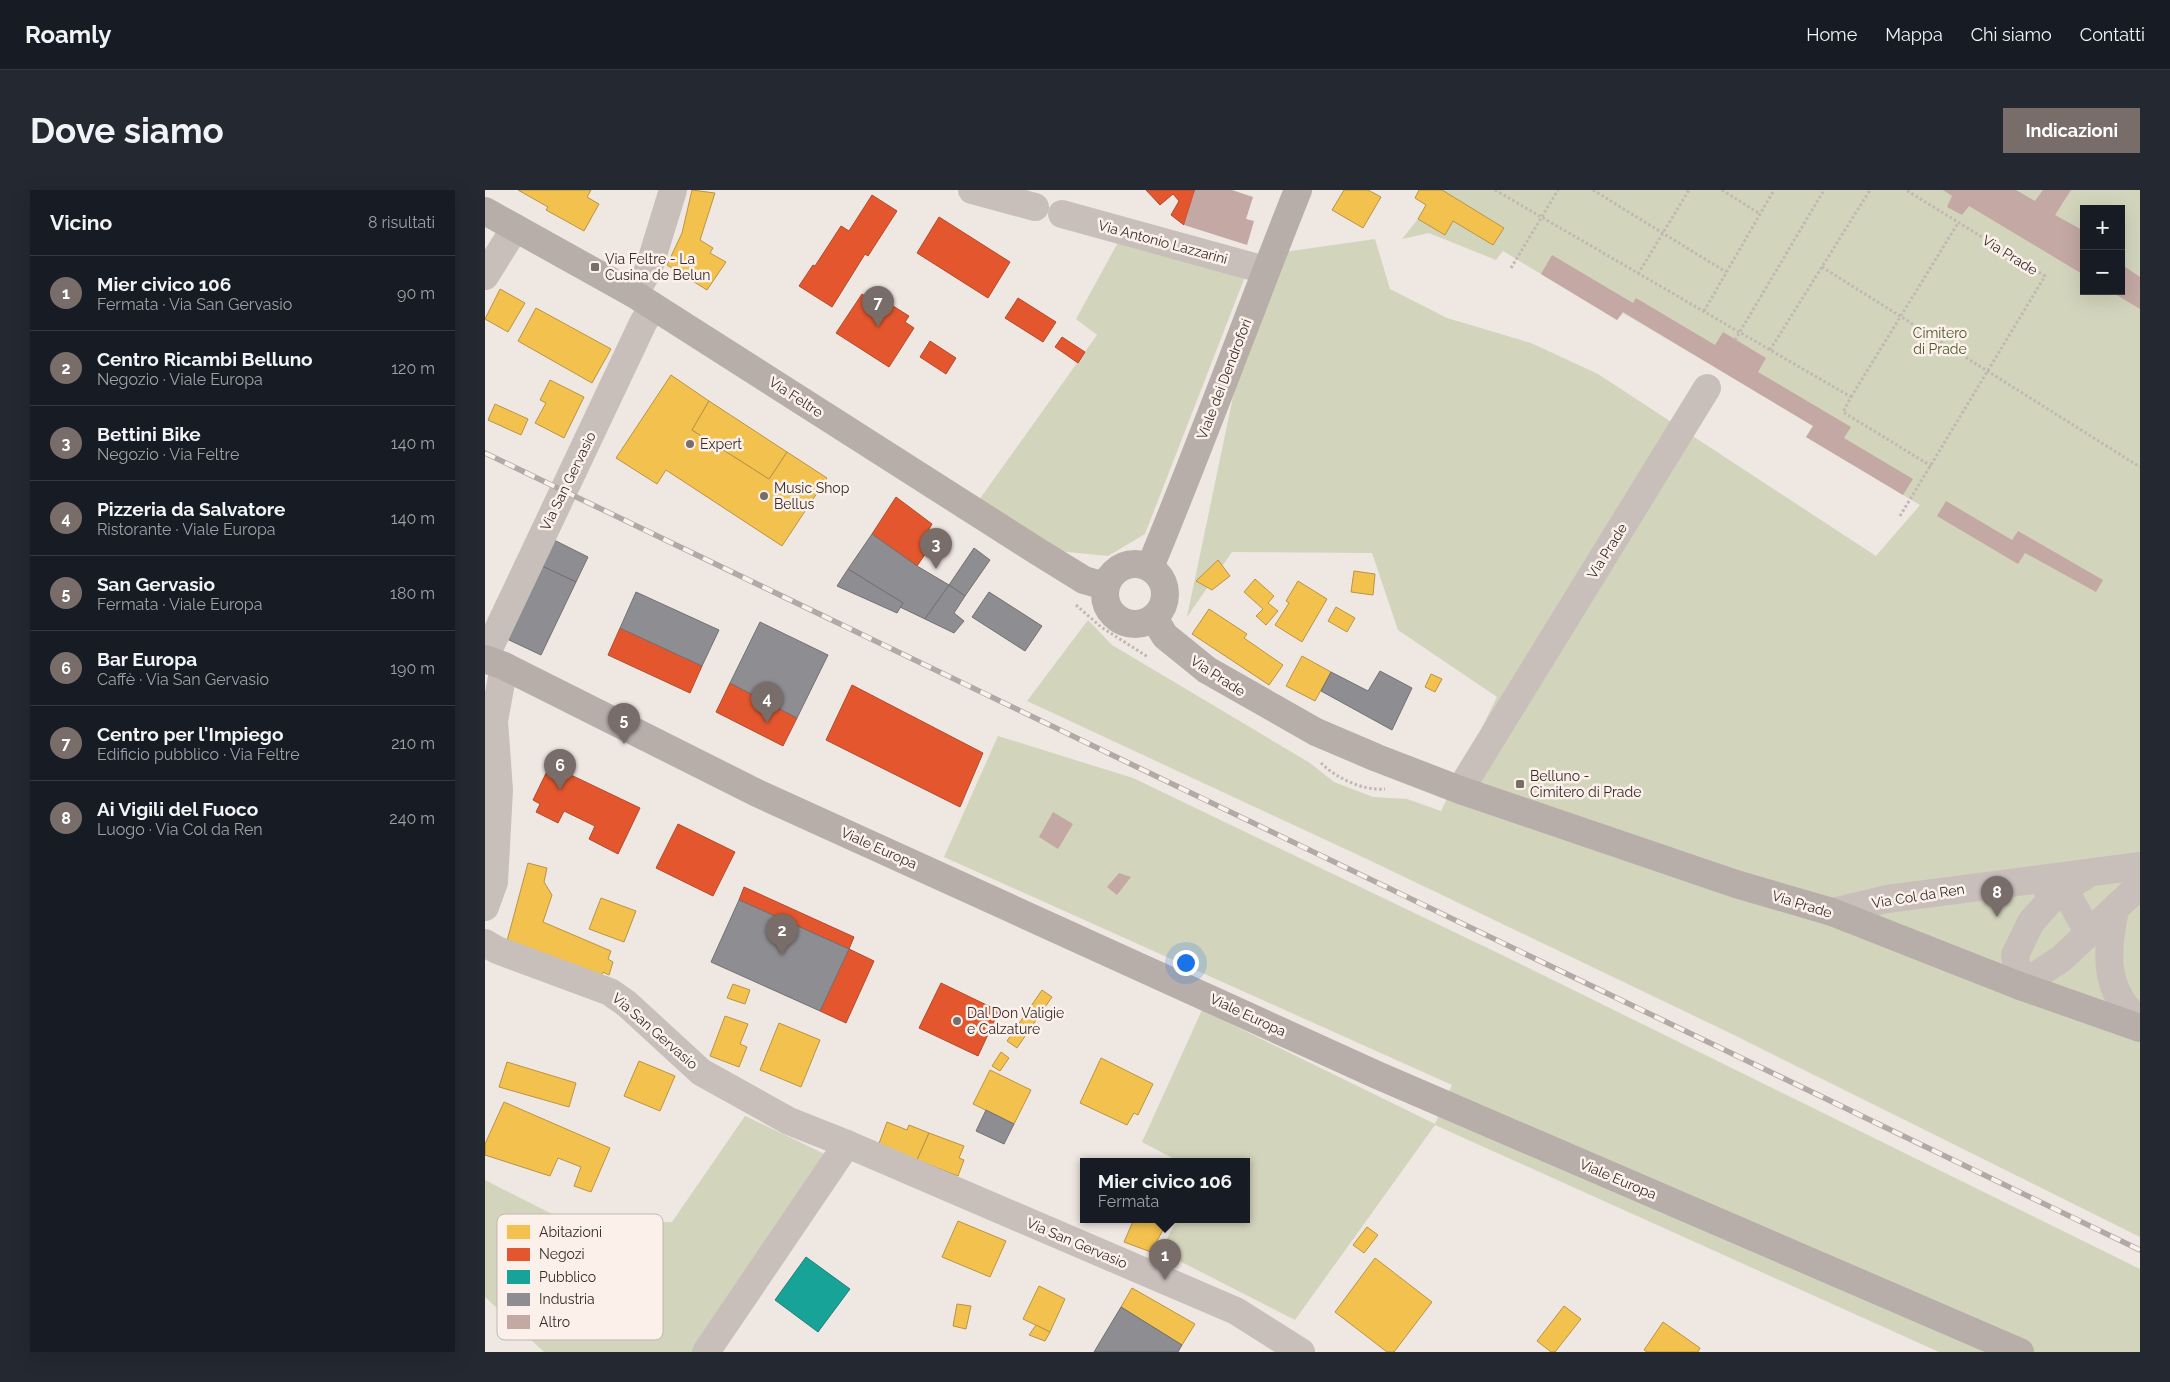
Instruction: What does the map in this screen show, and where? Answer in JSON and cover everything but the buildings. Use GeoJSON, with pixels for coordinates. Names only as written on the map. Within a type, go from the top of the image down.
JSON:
{"type":"FeatureCollection","features":[{"type":"Feature","properties":{"kind":"main road","name":"Viale dei Dendrofori"},"geometry":{"type":"LineString","coordinates":[[1150,567],[1184,487],[1265,270],[1298,190]]}},
{"type":"Feature","properties":{"kind":"main road","name":"Via Feltre"},"geometry":{"type":"LineString","coordinates":[[485,212],[644,300],[1037,551],[1084,580],[1105,586]]}},
{"type":"Feature","properties":{"kind":"main road"},"geometry":{"type":"LineString","coordinates":[[1136,563],[1150,567],[1159,575],[1164,586],[1165,597],[1161,609],[1154,618],[1136,624],[1118,620],[1106,605],[1105,586],[1111,574],[1122,566],[1136,563]]}},
{"type":"Feature","properties":{"kind":"main road","name":"Via Prade"},"geometry":{"type":"LineString","coordinates":[[1154,618],[1165,636],[1186,655],[1259,702],[1316,732],[1460,790],[1736,884],[1832,912],[2020,986],[2140,1028]]}},
{"type":"Feature","properties":{"kind":"main road","name":"Viale Europa"},"geometry":{"type":"LineString","coordinates":[[491,661],[757,793],[1377,1075],[2020,1352]]}},
{"type":"Feature","properties":{"kind":"street","name":"Via San Gervasio"},"geometry":{"type":"LineString","coordinates":[[485,907],[495,882],[499,790],[491,661],[643,324],[648,272],[673,190]]}},
{"type":"Feature","properties":{"kind":"street"},"geometry":{"type":"LineString","coordinates":[[972,190],[1035,207]]}},
{"type":"Feature","properties":{"kind":"street","name":"Via Antonio Lazzarini"},"geometry":{"type":"LineString","coordinates":[[1062,214],[1265,270]]}},
{"type":"Feature","properties":{"kind":"street"},"geometry":{"type":"LineString","coordinates":[[485,276],[515,228]]}},
{"type":"Feature","properties":{"kind":"street","name":"Via Prade"},"geometry":{"type":"LineString","coordinates":[[1460,790],[1707,388]]}},
{"type":"Feature","properties":{"kind":"street","name":"Via Col da Ren"},"geometry":{"type":"LineString","coordinates":[[1832,912],[1887,899],[2140,866]]}},
{"type":"Feature","properties":{"kind":"street","name":"Via Col da Ren"},"geometry":{"type":"LineString","coordinates":[[2020,986],[2015,966],[2015,955],[2031,922],[2058,892],[2088,874]]}},
{"type":"Feature","properties":{"kind":"street"},"geometry":{"type":"LineString","coordinates":[[2034,880],[2070,900],[2089,934]]}},
{"type":"Feature","properties":{"kind":"street"},"geometry":{"type":"LineString","coordinates":[[2020,986],[2061,959],[2140,885]]}},
{"type":"Feature","properties":{"kind":"street"},"geometry":{"type":"LineString","coordinates":[[2115,910],[2108,944],[2110,977],[2119,998],[2131,1014],[2140,1022]]}},
{"type":"Feature","properties":{"kind":"street","name":"Via San Gervasio"},"geometry":{"type":"LineString","coordinates":[[485,943],[497,950],[610,992],[627,1004],[701,1072],[789,1121],[847,1144],[1236,1311],[1301,1352]]}},
{"type":"Feature","properties":{"kind":"street"},"geometry":{"type":"LineString","coordinates":[[705,1352],[847,1144]]}},
{"type":"Feature","properties":{"kind":"path"},"geometry":{"type":"LineString","coordinates":[[1495,190],[1851,398]]}},
{"type":"Feature","properties":{"kind":"path"},"geometry":{"type":"LineString","coordinates":[[1511,268],[1558,190]]}},
{"type":"Feature","properties":{"kind":"path"},"geometry":{"type":"LineString","coordinates":[[1593,190],[1726,272]]}},
{"type":"Feature","properties":{"kind":"path"},"geometry":{"type":"LineString","coordinates":[[1638,274],[1689,190]]}},
{"type":"Feature","properties":{"kind":"path"},"geometry":{"type":"LineString","coordinates":[[1722,190],[1760,214]]}},
{"type":"Feature","properties":{"kind":"path"},"geometry":{"type":"LineString","coordinates":[[1704,312],[1774,190]]}},
{"type":"Feature","properties":{"kind":"path"},"geometry":{"type":"LineString","coordinates":[[1735,340],[1823,190]]}},
{"type":"Feature","properties":{"kind":"path"},"geometry":{"type":"LineString","coordinates":[[1770,350],[1870,190]]}},
{"type":"Feature","properties":{"kind":"path","name":"Via Prade"},"geometry":{"type":"LineString","coordinates":[[1900,516],[2045,276],[1906,190]]}},
{"type":"Feature","properties":{"kind":"path"},"geometry":{"type":"LineString","coordinates":[[1931,466],[1843,412],[1958,222]]}},
{"type":"Feature","properties":{"kind":"path"},"geometry":{"type":"LineString","coordinates":[[1822,267],[2140,467]]}},
{"type":"Feature","properties":{"kind":"green space","name":"Cimitero di Prade"},"geometry":{"type":"Polygon","coordinates":[[[1419,190],[2140,190],[2140,1237],[1732,1034],[1371,861],[1027,701],[1088,620],[1112,645],[1310,763],[1334,782],[1373,797],[1407,799],[1441,811],[1497,697],[1398,630],[1372,553],[1232,552],[1187,617],[1258,277],[1270,254],[1375,239],[1390,289],[1447,318],[1531,343],[1598,374],[1876,556],[1920,505],[1806,437],[1813,426],[1623,313],[1617,320],[1503,251],[1496,260],[1429,233],[1402,239],[1418,219],[1426,205],[1415,198],[1419,190]]]}},
{"type":"Feature","properties":{"kind":"green space"},"geometry":{"type":"Polygon","coordinates":[[[1121,237],[1248,269],[1145,534],[1108,556],[1048,550],[979,500],[1097,335],[1076,319],[1121,237]]]}},
{"type":"Feature","properties":{"kind":"green space"},"geometry":{"type":"Polygon","coordinates":[[[998,736],[1133,778],[1500,954],[2140,1269],[2140,1352],[1939,1352],[1435,1125],[1295,1320],[1160,1251],[1176,1223],[1250,1223],[1250,1158],[1172,1158],[1142,1142],[1202,1010],[1435,1124],[1452,1085],[944,857],[998,736]]]}},
{"type":"Feature","properties":{"kind":"green space"},"geometry":{"type":"Polygon","coordinates":[[[745,1116],[831,1157],[700,1352],[544,1352],[531,1340],[663,1340],[663,1222],[672,1222],[745,1116]]]}},
{"type":"Feature","properties":{"kind":"green space"},"geometry":{"type":"Polygon","coordinates":[[[485,1180],[552,1214],[497,1214],[497,1308],[485,1297],[485,1180]]]}},
{"type":"Feature","properties":{"kind":"railway"},"geometry":{"type":"LineString","coordinates":[[485,453],[2140,1250]]}},
{"type":"Feature","properties":{"kind":"place","name":"Via Feltre - La Cusina de Belun"},"geometry":{"type":"Point","coordinates":[595,267]}},
{"type":"Feature","properties":{"kind":"place","name":"Centro per l'Impiego"},"geometry":{"type":"Point","coordinates":[878,327]}},
{"type":"Feature","properties":{"kind":"place","name":"Expert"},"geometry":{"type":"Point","coordinates":[690,444]}},
{"type":"Feature","properties":{"kind":"place","name":"Music Shop Bellus"},"geometry":{"type":"Point","coordinates":[764,496]}},
{"type":"Feature","properties":{"kind":"place","name":"Bettini Bike"},"geometry":{"type":"Point","coordinates":[936,569]}},
{"type":"Feature","properties":{"kind":"place","name":"Pizzeria da Salvatore"},"geometry":{"type":"Point","coordinates":[767,723]}},
{"type":"Feature","properties":{"kind":"place","name":"San Gervasio"},"geometry":{"type":"Point","coordinates":[624,744]}},
{"type":"Feature","properties":{"kind":"place","name":"Belluno - Cimitero di Prade"},"geometry":{"type":"Point","coordinates":[1520,784]}},
{"type":"Feature","properties":{"kind":"place","name":"Bar Europa"},"geometry":{"type":"Point","coordinates":[560,790]}},
{"type":"Feature","properties":{"kind":"place","name":"Ai Vigili del Fuoco"},"geometry":{"type":"Point","coordinates":[1997,917]}},
{"type":"Feature","properties":{"kind":"place","name":"Centro Ricambi Belluno"},"geometry":{"type":"Point","coordinates":[782,955]}},
{"type":"Feature","properties":{"kind":"place","name":"Dal Don Valigie e Calzature"},"geometry":{"type":"Point","coordinates":[957,1021]}},
{"type":"Feature","properties":{"kind":"place","name":"Mier civico 106"},"geometry":{"type":"Point","coordinates":[1165,1280]}}]}
